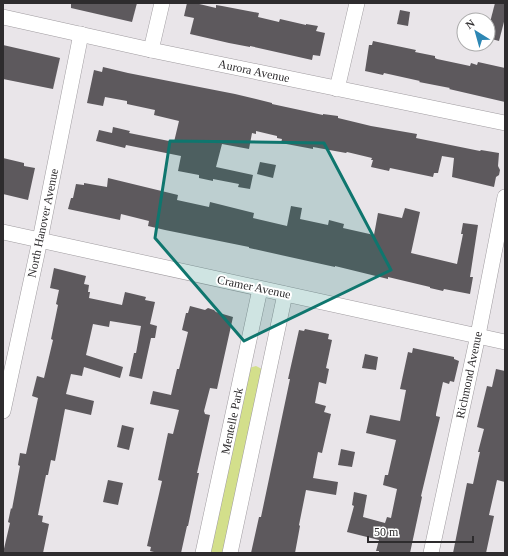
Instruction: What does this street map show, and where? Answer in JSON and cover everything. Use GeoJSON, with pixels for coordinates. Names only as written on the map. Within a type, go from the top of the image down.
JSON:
{"type":"FeatureCollection","features":[{"type":"Feature","properties":{"kind":"street"},"geometry":{"type":"LineString","coordinates":[[151,50],[162,3]]}},
{"type":"Feature","properties":{"kind":"street"},"geometry":{"type":"LineString","coordinates":[[337,89],[357,3]]}},
{"type":"Feature","properties":{"kind":"street","name":"Aurora Avenue"},"geometry":{"type":"LineString","coordinates":[[3,17],[151,50],[505,123]]}},
{"type":"Feature","properties":{"kind":"street","name":"North Hanover Avenue"},"geometry":{"type":"LineString","coordinates":[[3,411],[40,240],[81,34]]}},
{"type":"Feature","properties":{"kind":"street","name":"Richmond Avenue"},"geometry":{"type":"LineString","coordinates":[[431,553],[478,336],[505,197]]}},
{"type":"Feature","properties":{"kind":"street","name":"Cramer Avenue"},"geometry":{"type":"LineString","coordinates":[[3,232],[505,342]]}},
{"type":"Feature","properties":{"kind":"street","name":"Mentelle Park"},"geometry":{"type":"LineString","coordinates":[[203,553],[260,289]]}},
{"type":"Feature","properties":{"kind":"street"},"geometry":{"type":"LineString","coordinates":[[230,553],[285,294]]}},
{"type":"Feature","properties":{"kind":"street"},"geometry":{"type":"LineString","coordinates":[[245,358],[270,364]]}},
{"type":"Feature","properties":{"kind":"highlighted area"},"geometry":{"type":"Polygon","coordinates":[[[170,141],[324,143],[391,270],[244,341],[155,238],[170,141]]]}},
{"type":"Feature","properties":{"kind":"green space"},"geometry":{"type":"Polygon","coordinates":[[[256,366],[262,369],[224,553],[209,553],[249,368],[256,366]]]}},
{"type":"Feature","properties":{"kind":"building"},"geometry":{"type":"Polygon","coordinates":[[[71,3],[137,3],[132,22],[71,8],[71,3]]]}},
{"type":"Feature","properties":{"kind":"building"},"geometry":{"type":"Polygon","coordinates":[[[187,3],[195,3],[216,8],[216,5],[222,6],[259,13],[258,17],[279,22],[280,19],[318,26],[316,31],[325,33],[320,56],[313,55],[312,60],[190,34],[194,18],[184,16],[187,3]]]}},
{"type":"Feature","properties":{"kind":"building"},"geometry":{"type":"Polygon","coordinates":[[[495,3],[505,3],[505,18],[499,41],[496,40],[496,12],[493,12],[495,3]]]}},
{"type":"Feature","properties":{"kind":"building"},"geometry":{"type":"Polygon","coordinates":[[[400,10],[410,12],[408,26],[397,24],[400,10]]]}},
{"type":"Feature","properties":{"kind":"building"},"geometry":{"type":"Polygon","coordinates":[[[373,41],[416,50],[415,52],[435,56],[437,59],[470,66],[471,63],[477,65],[478,62],[505,68],[505,102],[384,73],[383,75],[365,71],[369,45],[372,45],[373,41]]]}},
{"type":"Feature","properties":{"kind":"building"},"geometry":{"type":"Polygon","coordinates":[[[3,45],[60,58],[53,89],[3,79],[3,45]]]}},
{"type":"Feature","properties":{"kind":"building"},"geometry":{"type":"Polygon","coordinates":[[[103,67],[235,94],[323,115],[338,116],[338,118],[371,126],[417,134],[416,138],[480,151],[499,153],[499,175],[496,177],[494,187],[452,177],[454,158],[442,156],[438,173],[434,173],[433,177],[390,168],[389,171],[371,167],[373,160],[371,160],[372,158],[347,152],[313,147],[313,149],[281,143],[282,139],[277,138],[277,136],[256,131],[256,134],[252,133],[249,149],[222,144],[216,167],[253,175],[250,189],[238,187],[239,184],[199,178],[199,175],[178,171],[181,156],[126,145],[125,148],[96,141],[99,130],[112,133],[113,127],[130,131],[129,133],[174,142],[179,121],[154,115],[155,110],[127,104],[127,101],[105,97],[103,106],[87,103],[94,70],[102,72],[103,67]]]}},
{"type":"Feature","properties":{"kind":"building"},"geometry":{"type":"Polygon","coordinates":[[[3,158],[24,163],[24,166],[35,168],[28,200],[3,194],[3,158]]]}},
{"type":"Feature","properties":{"kind":"building"},"geometry":{"type":"Polygon","coordinates":[[[260,162],[276,165],[273,178],[257,174],[260,162]]]}},
{"type":"Feature","properties":{"kind":"building"},"geometry":{"type":"Polygon","coordinates":[[[108,178],[178,195],[177,200],[209,207],[210,202],[254,213],[253,218],[287,226],[291,206],[302,208],[300,219],[328,225],[329,220],[344,224],[343,228],[374,235],[378,213],[402,218],[405,208],[420,212],[411,253],[457,264],[463,234],[461,234],[463,223],[478,225],[470,277],[473,277],[470,294],[444,289],[443,291],[388,277],[388,279],[249,247],[165,230],[148,226],[149,221],[121,214],[120,220],[68,209],[71,198],[73,198],[76,184],[84,185],[84,183],[107,187],[108,178]]]}},
{"type":"Feature","properties":{"kind":"building"},"geometry":{"type":"Polygon","coordinates":[[[54,268],[86,276],[84,284],[89,285],[89,298],[122,305],[125,292],[146,297],[145,300],[155,302],[150,324],[157,326],[155,338],[151,338],[142,379],[129,376],[134,353],[136,353],[141,326],[110,321],[109,327],[93,324],[86,355],[123,367],[120,378],[84,367],[82,376],[71,374],[66,394],[94,401],[91,415],[65,409],[55,461],[51,460],[48,475],[46,475],[38,515],[43,516],[42,522],[49,524],[43,553],[3,553],[20,466],[18,465],[20,453],[26,454],[38,398],[32,396],[37,376],[44,378],[53,340],[51,339],[58,305],[56,304],[59,290],[50,288],[54,268]]]}},
{"type":"Feature","properties":{"kind":"building"},"geometry":{"type":"Polygon","coordinates":[[[190,306],[205,310],[208,308],[233,317],[217,389],[210,388],[204,411],[205,414],[210,415],[197,473],[199,473],[188,526],[181,553],[158,553],[150,551],[151,547],[147,546],[162,481],[158,480],[168,433],[173,434],[179,410],[150,404],[153,391],[171,395],[188,332],[182,330],[186,313],[188,313],[190,306]]]}},
{"type":"Feature","properties":{"kind":"building"},"geometry":{"type":"Polygon","coordinates":[[[305,329],[329,334],[328,339],[332,340],[326,368],[329,369],[326,384],[319,382],[315,403],[326,406],[324,412],[331,414],[322,453],[318,452],[313,478],[338,482],[336,495],[306,490],[295,553],[251,553],[259,517],[261,517],[299,330],[304,331],[305,329]]]}},
{"type":"Feature","properties":{"kind":"building"},"geometry":{"type":"Polygon","coordinates":[[[413,348],[454,357],[454,359],[459,361],[454,382],[450,381],[449,384],[443,382],[436,414],[436,416],[440,417],[421,496],[410,553],[379,553],[379,551],[376,551],[379,540],[347,532],[354,506],[352,505],[354,492],[367,495],[363,517],[385,523],[387,517],[391,518],[397,489],[383,485],[385,475],[388,475],[396,440],[366,433],[370,415],[400,421],[406,390],[400,389],[408,352],[412,353],[413,348]]]}},
{"type":"Feature","properties":{"kind":"building"},"geometry":{"type":"Polygon","coordinates":[[[365,354],[378,357],[376,370],[362,368],[365,354]]]}},
{"type":"Feature","properties":{"kind":"building"},"geometry":{"type":"Polygon","coordinates":[[[496,369],[505,371],[505,482],[497,480],[489,515],[494,516],[486,553],[453,553],[467,483],[473,484],[480,452],[478,452],[484,429],[477,427],[487,386],[492,387],[496,369]]]}},
{"type":"Feature","properties":{"kind":"building"},"geometry":{"type":"Polygon","coordinates":[[[122,425],[134,428],[129,450],[117,447],[122,425]]]}},
{"type":"Feature","properties":{"kind":"building"},"geometry":{"type":"Polygon","coordinates":[[[341,449],[355,452],[352,467],[338,465],[341,449]]]}},
{"type":"Feature","properties":{"kind":"building"},"geometry":{"type":"Polygon","coordinates":[[[108,480],[123,483],[118,505],[103,502],[108,480]]]}}]}
